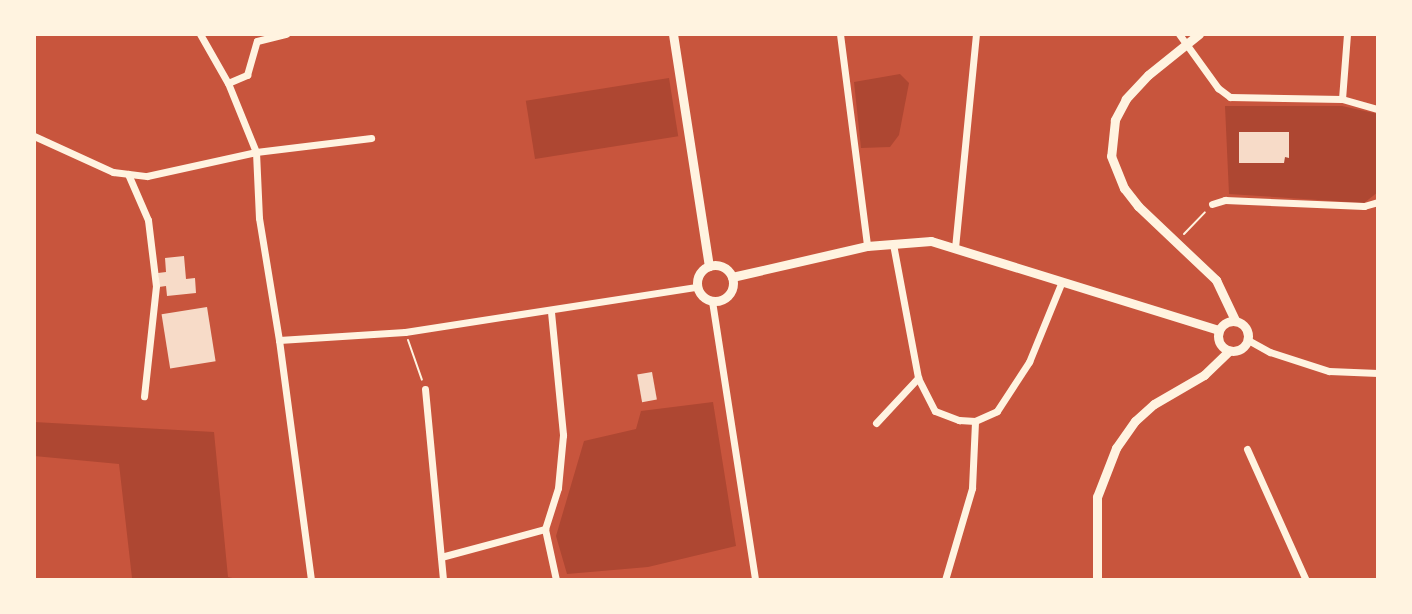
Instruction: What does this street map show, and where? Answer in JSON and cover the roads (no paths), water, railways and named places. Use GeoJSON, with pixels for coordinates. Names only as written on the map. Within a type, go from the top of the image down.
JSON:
{"type":"FeatureCollection","features":[{"type":"Feature","properties":{"kind":"street"},"geometry":{"type":"LineString","coordinates":[[200,34],[228,83],[256,152],[259,218],[279,340],[311,580]]}},
{"type":"Feature","properties":{"kind":"street"},"geometry":{"type":"LineString","coordinates":[[228,83],[247,75],[257,41],[286,34]]}},
{"type":"Feature","properties":{"kind":"street"},"geometry":{"type":"LineString","coordinates":[[673,34],[709,266]]}},
{"type":"Feature","properties":{"kind":"street"},"geometry":{"type":"LineString","coordinates":[[840,34],[867,246]]}},
{"type":"Feature","properties":{"kind":"street"},"geometry":{"type":"LineString","coordinates":[[955,248],[976,34]]}},
{"type":"Feature","properties":{"kind":"street"},"geometry":{"type":"LineString","coordinates":[[1179,34],[1218,88],[1230,97],[1342,99],[1378,109]]}},
{"type":"Feature","properties":{"kind":"street"},"geometry":{"type":"LineString","coordinates":[[1097,580],[1097,497],[1116,448],[1135,421],[1154,404],[1204,375],[1229,351],[1243,348],[1248,340],[1248,330],[1235,320],[1216,280],[1178,240],[1138,206],[1124,188],[1111,156],[1115,120],[1137,86],[1199,34]]}},
{"type":"Feature","properties":{"kind":"street"},"geometry":{"type":"LineString","coordinates":[[1342,99],[1347,34]]}},
{"type":"Feature","properties":{"kind":"street"},"geometry":{"type":"LineString","coordinates":[[34,136],[113,172],[147,176],[256,152],[371,138]]}},
{"type":"Feature","properties":{"kind":"street"},"geometry":{"type":"LineString","coordinates":[[128,174],[148,220],[156,286],[144,396]]}},
{"type":"Feature","properties":{"kind":"street"},"geometry":{"type":"LineString","coordinates":[[1212,204],[1225,200],[1364,206],[1378,202]]}},
{"type":"Feature","properties":{"kind":"street"},"geometry":{"type":"LineString","coordinates":[[732,277],[867,246],[931,241],[1219,330]]}},
{"type":"Feature","properties":{"kind":"street"},"geometry":{"type":"LineString","coordinates":[[893,244],[918,378],[935,411],[959,420],[975,421],[997,411],[1029,362],[1062,281]]}},
{"type":"Feature","properties":{"kind":"street"},"geometry":{"type":"LineString","coordinates":[[709,266],[723,267],[732,277],[728,295],[712,301],[703,296],[697,287],[698,277],[709,266]]}},
{"type":"Feature","properties":{"kind":"street"},"geometry":{"type":"LineString","coordinates":[[279,340],[405,332],[551,312],[697,287]]}},
{"type":"Feature","properties":{"kind":"street"},"geometry":{"type":"LineString","coordinates":[[712,301],[755,580]]}},
{"type":"Feature","properties":{"kind":"street"},"geometry":{"type":"LineString","coordinates":[[551,312],[563,435],[558,488],[545,529],[556,580]]}},
{"type":"Feature","properties":{"kind":"street"},"geometry":{"type":"LineString","coordinates":[[1229,351],[1218,340],[1219,330],[1226,322],[1235,320]]}},
{"type":"Feature","properties":{"kind":"street"},"geometry":{"type":"LineString","coordinates":[[1248,340],[1270,352],[1329,371],[1378,373]]}},
{"type":"Feature","properties":{"kind":"street"},"geometry":{"type":"LineString","coordinates":[[876,423],[918,378]]}},
{"type":"Feature","properties":{"kind":"street"},"geometry":{"type":"LineString","coordinates":[[425,389],[443,580]]}},
{"type":"Feature","properties":{"kind":"street"},"geometry":{"type":"LineString","coordinates":[[945,580],[972,488],[975,421]]}},
{"type":"Feature","properties":{"kind":"street"},"geometry":{"type":"LineString","coordinates":[[1247,449],[1306,580]]}},
{"type":"Feature","properties":{"kind":"street"},"geometry":{"type":"LineString","coordinates":[[441,557],[545,529]]}}]}
